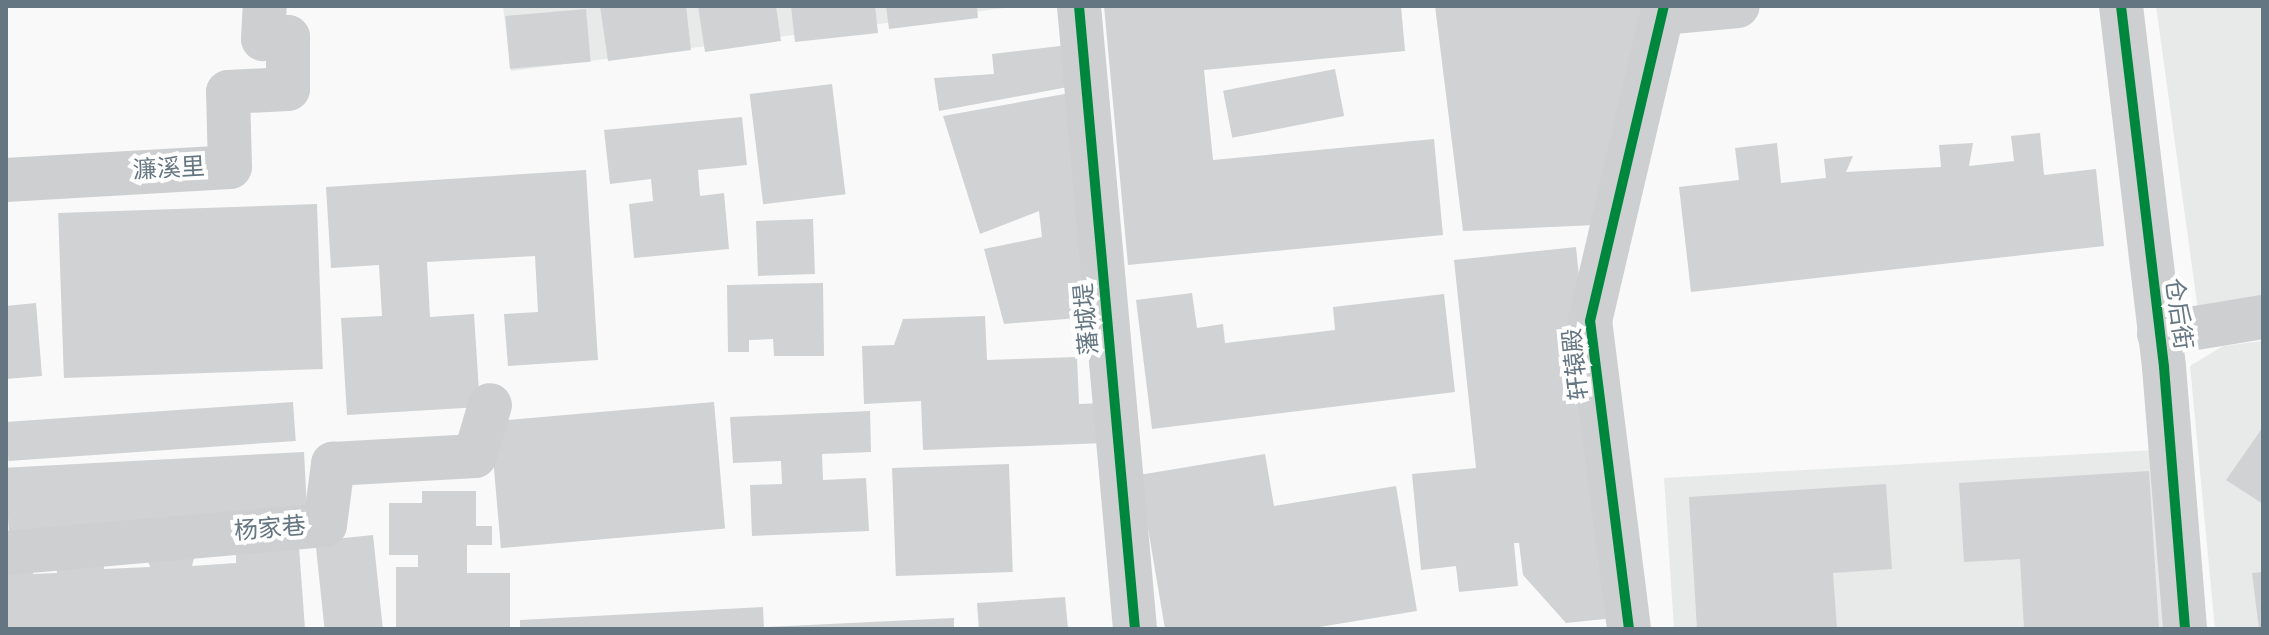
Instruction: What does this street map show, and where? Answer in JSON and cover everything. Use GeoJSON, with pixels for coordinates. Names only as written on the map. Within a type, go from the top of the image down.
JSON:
{"type":"FeatureCollection","features":[{"type":"Feature","properties":{"kind":"street","name":"濂溪里"},"geometry":{"type":"LineString","coordinates":[[6,180],[230,167],[228,92],[288,89],[288,37],[263,39],[265,6]]}},
{"type":"Feature","properties":{"kind":"street","name":"藩城堤"},"geometry":{"type":"LineString","coordinates":[[1079,6],[1135,629]]}},
{"type":"Feature","properties":{"kind":"street"},"geometry":{"type":"LineString","coordinates":[[1663,9],[1738,6]]}},
{"type":"Feature","properties":{"kind":"street","name":"仓后街"},"geometry":{"type":"LineString","coordinates":[[2121,6],[2159,334],[2185,629]]}},
{"type":"Feature","properties":{"kind":"street","name":"轩辕殿"},"geometry":{"type":"LineString","coordinates":[[1629,629],[1590,321],[1663,9]]}},
{"type":"Feature","properties":{"kind":"street"},"geometry":{"type":"LineString","coordinates":[[2159,334],[2263,317]]}},
{"type":"Feature","properties":{"kind":"street","name":"杨家巷"},"geometry":{"type":"LineString","coordinates":[[6,553],[325,525],[333,464],[475,456],[490,405]]}},
{"type":"Feature","properties":{"kind":"shaded area"},"geometry":{"type":"Polygon","coordinates":[[[503,6],[1019,6],[511,71],[503,6]]]}},
{"type":"Feature","properties":{"kind":"shaded area"},"geometry":{"type":"Polygon","coordinates":[[[2156,6],[2263,6],[2263,302],[2198,310],[2156,6]]]}},
{"type":"Feature","properties":{"kind":"shaded area"},"geometry":{"type":"Polygon","coordinates":[[[2263,341],[2263,629],[2215,629],[2190,366],[2223,346],[2263,341]]]}},
{"type":"Feature","properties":{"kind":"shaded area"},"geometry":{"type":"Polygon","coordinates":[[[2154,450],[2166,629],[1674,629],[1664,478],[2154,450]]]}},
{"type":"Feature","properties":{"kind":"building"},"geometry":{"type":"Polygon","coordinates":[[[600,6],[686,6],[691,50],[608,61],[600,6]]]}},
{"type":"Feature","properties":{"kind":"building"},"geometry":{"type":"Polygon","coordinates":[[[698,6],[776,6],[781,41],[705,52],[698,6]]]}},
{"type":"Feature","properties":{"kind":"building"},"geometry":{"type":"Polygon","coordinates":[[[791,6],[875,6],[878,33],[795,42],[791,6]]]}},
{"type":"Feature","properties":{"kind":"building"},"geometry":{"type":"Polygon","coordinates":[[[886,6],[977,6],[978,18],[889,29],[886,6]]]}},
{"type":"Feature","properties":{"kind":"building"},"geometry":{"type":"Polygon","coordinates":[[[1104,6],[1401,6],[1405,51],[1204,70],[1213,160],[1434,139],[1443,235],[1128,265],[1104,6]]]}},
{"type":"Feature","properties":{"kind":"building"},"geometry":{"type":"Polygon","coordinates":[[[1435,6],[1645,6],[1595,225],[1463,231],[1435,6]]]}},
{"type":"Feature","properties":{"kind":"building"},"geometry":{"type":"Polygon","coordinates":[[[586,9],[591,62],[510,69],[505,16],[586,9]]]}},
{"type":"Feature","properties":{"kind":"building"},"geometry":{"type":"Polygon","coordinates":[[[1068,45],[1073,86],[939,111],[934,78],[994,74],[992,54],[1068,45]]]}},
{"type":"Feature","properties":{"kind":"building"},"geometry":{"type":"Polygon","coordinates":[[[1335,69],[1344,116],[1232,138],[1223,91],[1335,69]]]}},
{"type":"Feature","properties":{"kind":"building"},"geometry":{"type":"Polygon","coordinates":[[[832,84],[846,194],[763,204],[750,94],[832,84]]]}},
{"type":"Feature","properties":{"kind":"building"},"geometry":{"type":"Polygon","coordinates":[[[1081,91],[1091,317],[1004,324],[984,249],[1042,237],[1039,211],[980,234],[943,116],[1081,91]]]}},
{"type":"Feature","properties":{"kind":"building"},"geometry":{"type":"Polygon","coordinates":[[[742,117],[747,165],[698,170],[700,196],[724,193],[729,249],[634,258],[629,204],[653,201],[651,179],[610,184],[604,130],[742,117]]]}},
{"type":"Feature","properties":{"kind":"building"},"geometry":{"type":"Polygon","coordinates":[[[2040,133],[2044,175],[2096,169],[2104,246],[1691,292],[1679,187],[1739,180],[1735,148],[1777,143],[1781,183],[1826,178],[1824,159],[1853,156],[1846,172],[1941,167],[1939,145],[1973,143],[1969,166],[2014,161],[2011,136],[2040,133]]]}},
{"type":"Feature","properties":{"kind":"building"},"geometry":{"type":"Polygon","coordinates":[[[586,170],[598,360],[508,366],[504,314],[538,312],[535,256],[427,262],[430,317],[474,314],[480,407],[347,415],[341,318],[382,316],[379,265],[331,268],[326,187],[586,170]]]}},
{"type":"Feature","properties":{"kind":"building"},"geometry":{"type":"Polygon","coordinates":[[[317,204],[323,369],[64,378],[58,213],[317,204]]]}},
{"type":"Feature","properties":{"kind":"building"},"geometry":{"type":"Polygon","coordinates":[[[813,219],[815,274],[758,276],[756,221],[813,219]]]}},
{"type":"Feature","properties":{"kind":"building"},"geometry":{"type":"Polygon","coordinates":[[[1576,247],[1614,618],[1566,623],[1523,575],[1519,543],[1514,543],[1518,586],[1459,592],[1456,566],[1421,570],[1412,474],[1476,468],[1454,260],[1576,247]]]}},
{"type":"Feature","properties":{"kind":"building"},"geometry":{"type":"Polygon","coordinates":[[[823,283],[824,356],[774,356],[773,339],[749,340],[749,352],[728,352],[727,285],[823,283]]]}},
{"type":"Feature","properties":{"kind":"building"},"geometry":{"type":"Polygon","coordinates":[[[1192,293],[1197,328],[1223,324],[1225,343],[1335,330],[1333,307],[1444,294],[1455,392],[1152,429],[1136,300],[1192,293]]]}},
{"type":"Feature","properties":{"kind":"building"},"geometry":{"type":"Polygon","coordinates":[[[36,303],[42,376],[6,379],[6,306],[36,303]]]}},
{"type":"Feature","properties":{"kind":"building"},"geometry":{"type":"Polygon","coordinates":[[[985,316],[987,360],[1077,357],[1079,404],[1103,403],[1104,443],[923,450],[921,401],[864,404],[862,346],[894,345],[903,319],[985,316]]]}},
{"type":"Feature","properties":{"kind":"building"},"geometry":{"type":"Polygon","coordinates":[[[293,402],[296,441],[8,461],[6,422],[293,402]]]}},
{"type":"Feature","properties":{"kind":"building"},"geometry":{"type":"Polygon","coordinates":[[[714,402],[725,529],[501,548],[490,422],[714,402]]]}},
{"type":"Feature","properties":{"kind":"building"},"geometry":{"type":"Polygon","coordinates":[[[870,411],[871,452],[822,454],[823,480],[866,478],[869,531],[752,536],[750,485],[782,484],[781,461],[733,463],[730,417],[870,411]]]}},
{"type":"Feature","properties":{"kind":"building"},"geometry":{"type":"Polygon","coordinates":[[[2263,427],[2263,504],[2226,480],[2263,427]]]}},
{"type":"Feature","properties":{"kind":"building"},"geometry":{"type":"Polygon","coordinates":[[[304,452],[308,519],[9,535],[6,468],[304,452]]]}},
{"type":"Feature","properties":{"kind":"building"},"geometry":{"type":"Polygon","coordinates":[[[1265,454],[1274,506],[1396,486],[1417,611],[1307,629],[1165,629],[1139,475],[1265,454]]]}},
{"type":"Feature","properties":{"kind":"building"},"geometry":{"type":"Polygon","coordinates":[[[1009,464],[1013,572],[896,576],[892,468],[1009,464]]]}},
{"type":"Feature","properties":{"kind":"building"},"geometry":{"type":"Polygon","coordinates":[[[2149,471],[2159,629],[2024,629],[2020,559],[1964,562],[1959,483],[2149,471]]]}},
{"type":"Feature","properties":{"kind":"building"},"geometry":{"type":"Polygon","coordinates":[[[1886,484],[1892,569],[1833,573],[1837,629],[1697,629],[1689,497],[1886,484]]]}},
{"type":"Feature","properties":{"kind":"building"},"geometry":{"type":"Polygon","coordinates":[[[422,491],[476,491],[476,526],[492,526],[492,545],[467,545],[467,573],[510,573],[510,629],[396,629],[396,567],[418,567],[418,555],[389,555],[389,503],[422,503],[422,491]]]}},
{"type":"Feature","properties":{"kind":"building"},"geometry":{"type":"Polygon","coordinates":[[[373,535],[383,629],[325,629],[315,541],[373,535]]]}},
{"type":"Feature","properties":{"kind":"building"},"geometry":{"type":"Polygon","coordinates":[[[299,547],[305,629],[6,629],[6,564],[31,561],[33,574],[57,573],[56,559],[104,557],[104,569],[150,567],[146,554],[196,551],[192,566],[236,563],[236,551],[299,547]]]}},
{"type":"Feature","properties":{"kind":"building"},"geometry":{"type":"Polygon","coordinates":[[[2263,572],[2263,629],[2259,629],[2252,573],[2263,572]]]}},
{"type":"Feature","properties":{"kind":"building"},"geometry":{"type":"Polygon","coordinates":[[[1065,597],[1068,629],[979,629],[977,603],[1065,597]]]}},
{"type":"Feature","properties":{"kind":"building"},"geometry":{"type":"Polygon","coordinates":[[[763,607],[764,629],[520,629],[520,620],[763,607]]]}},
{"type":"Feature","properties":{"kind":"building"},"geometry":{"type":"Polygon","coordinates":[[[954,618],[954,629],[767,629],[767,627],[954,618]]]}},
{"type":"Feature","properties":{"kind":"cycle path"},"geometry":{"type":"LineString","coordinates":[[1079,6],[1135,629]]}},
{"type":"Feature","properties":{"kind":"cycle path"},"geometry":{"type":"LineString","coordinates":[[1629,629],[1590,321],[1664,6]]}},
{"type":"Feature","properties":{"kind":"cycle path"},"geometry":{"type":"LineString","coordinates":[[2121,6],[2164,367],[2185,629]]}}]}
